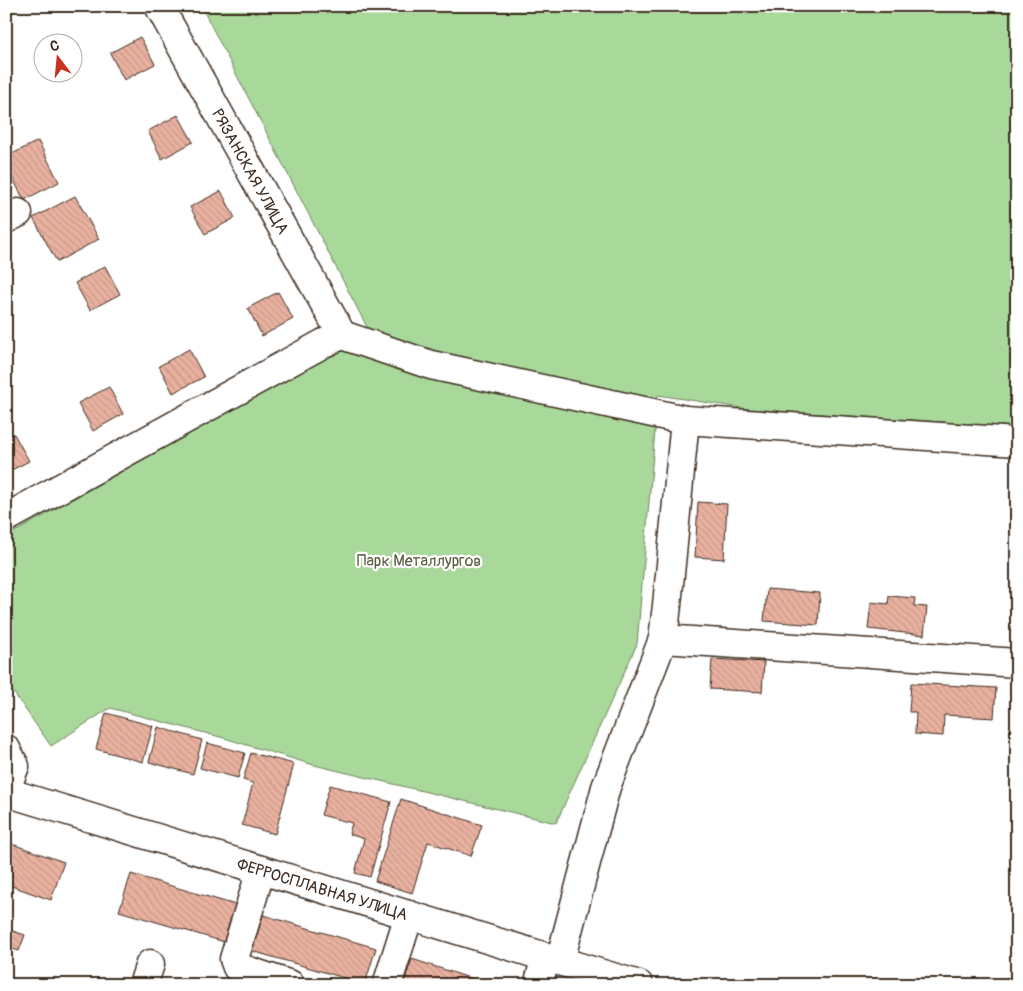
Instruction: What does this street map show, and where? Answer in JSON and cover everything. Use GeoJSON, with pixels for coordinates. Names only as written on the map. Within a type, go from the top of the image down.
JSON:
{"type":"FeatureCollection","features":[{"type":"Feature","properties":{"kind":"street","name":"РЯЗАНСКАЯ УЛИЦА"},"geometry":{"type":"LineString","coordinates":[[159,6],[342,335]]}},
{"type":"Feature","properties":{"kind":"street"},"geometry":{"type":"LineString","coordinates":[[6,518],[324,343],[342,335],[431,365],[686,420],[1017,442]]}},
{"type":"Feature","properties":{"kind":"street"},"geometry":{"type":"LineString","coordinates":[[538,985],[553,959],[606,787],[663,639],[686,420]]}},
{"type":"Feature","properties":{"kind":"street"},"geometry":{"type":"LineString","coordinates":[[663,639],[1017,663]]}},
{"type":"Feature","properties":{"kind":"street"},"geometry":{"type":"LineString","coordinates":[[6,749],[15,766],[6,790]]}},
{"type":"Feature","properties":{"kind":"street","name":"ФЕРРОСПЛАВНАЯ УЛИЦА"},"geometry":{"type":"LineString","coordinates":[[6,790],[553,959],[601,980],[638,985]]}},
{"type":"Feature","properties":{"kind":"street"},"geometry":{"type":"LineString","coordinates":[[261,870],[234,959],[237,967],[291,985]]}},
{"type":"Feature","properties":{"kind":"street"},"geometry":{"type":"LineString","coordinates":[[387,985],[409,915]]}},
{"type":"Feature","properties":{"kind":"green space","name":"Парк Металлургов"},"geometry":{"type":"Polygon","coordinates":[[[201,6],[1017,6],[1017,427],[748,409],[658,395],[637,644],[556,823],[310,764],[224,738],[110,708],[51,746],[6,682],[6,537],[369,331],[201,6]]]}},
{"type":"Feature","properties":{"kind":"building"},"geometry":{"type":"Polygon","coordinates":[[[140,37],[155,64],[124,80],[110,53],[140,37]]]}},
{"type":"Feature","properties":{"kind":"building"},"geometry":{"type":"Polygon","coordinates":[[[178,115],[193,142],[162,159],[148,131],[178,115]]]}},
{"type":"Feature","properties":{"kind":"building"},"geometry":{"type":"Polygon","coordinates":[[[38,141],[59,182],[24,200],[6,165],[6,157],[38,141]]]}},
{"type":"Feature","properties":{"kind":"building"},"geometry":{"type":"Polygon","coordinates":[[[221,191],[235,218],[205,234],[190,207],[221,191]]]}},
{"type":"Feature","properties":{"kind":"building"},"geometry":{"type":"Polygon","coordinates":[[[75,196],[99,239],[57,262],[33,218],[75,196]]]}},
{"type":"Feature","properties":{"kind":"building"},"geometry":{"type":"Polygon","coordinates":[[[105,266],[120,294],[90,310],[75,283],[105,266]]]}},
{"type":"Feature","properties":{"kind":"building"},"geometry":{"type":"Polygon","coordinates":[[[278,292],[293,319],[262,336],[248,308],[278,292]]]}},
{"type":"Feature","properties":{"kind":"building"},"geometry":{"type":"Polygon","coordinates":[[[189,349],[204,377],[173,393],[159,366],[189,349]]]}},
{"type":"Feature","properties":{"kind":"building"},"geometry":{"type":"Polygon","coordinates":[[[109,387],[123,414],[93,431],[78,403],[109,387]]]}},
{"type":"Feature","properties":{"kind":"building"},"geometry":{"type":"Polygon","coordinates":[[[14,434],[29,461],[6,473],[6,438],[14,434]]]}},
{"type":"Feature","properties":{"kind":"building"},"geometry":{"type":"Polygon","coordinates":[[[698,502],[727,504],[724,559],[695,557],[698,502]]]}},
{"type":"Feature","properties":{"kind":"building"},"geometry":{"type":"Polygon","coordinates":[[[767,589],[820,593],[818,625],[764,621],[767,589]]]}},
{"type":"Feature","properties":{"kind":"building"},"geometry":{"type":"Polygon","coordinates":[[[889,596],[915,598],[914,606],[927,607],[924,635],[868,629],[871,602],[888,604],[889,596]]]}},
{"type":"Feature","properties":{"kind":"building"},"geometry":{"type":"Polygon","coordinates":[[[712,659],[764,662],[762,692],[710,689],[712,659]]]}},
{"type":"Feature","properties":{"kind":"building"},"geometry":{"type":"Polygon","coordinates":[[[911,683],[996,688],[994,718],[944,715],[943,736],[915,734],[916,712],[909,712],[911,683]]]}},
{"type":"Feature","properties":{"kind":"building"},"geometry":{"type":"Polygon","coordinates":[[[106,713],[153,726],[143,762],[96,749],[106,713]]]}},
{"type":"Feature","properties":{"kind":"building"},"geometry":{"type":"Polygon","coordinates":[[[158,727],[202,740],[193,774],[149,762],[158,727]]]}},
{"type":"Feature","properties":{"kind":"building"},"geometry":{"type":"Polygon","coordinates":[[[207,743],[245,753],[238,778],[200,768],[207,743]]]}},
{"type":"Feature","properties":{"kind":"building"},"geometry":{"type":"Polygon","coordinates":[[[251,753],[294,764],[275,834],[242,825],[253,783],[243,780],[251,753]]]}},
{"type":"Feature","properties":{"kind":"building"},"geometry":{"type":"Polygon","coordinates":[[[330,785],[391,802],[370,877],[355,873],[364,839],[349,834],[352,823],[321,815],[330,785]]]}},
{"type":"Feature","properties":{"kind":"building"},"geometry":{"type":"Polygon","coordinates":[[[401,799],[482,825],[471,856],[428,842],[412,893],[375,881],[401,799]]]}},
{"type":"Feature","properties":{"kind":"building"},"geometry":{"type":"Polygon","coordinates":[[[6,842],[64,862],[51,900],[6,884],[6,842]]]}},
{"type":"Feature","properties":{"kind":"building"},"geometry":{"type":"Polygon","coordinates":[[[131,874],[239,906],[228,943],[119,911],[131,874]]]}},
{"type":"Feature","properties":{"kind":"building"},"geometry":{"type":"Polygon","coordinates":[[[263,915],[376,948],[365,984],[252,951],[263,915]]]}},
{"type":"Feature","properties":{"kind":"building"},"geometry":{"type":"Polygon","coordinates":[[[6,929],[25,935],[19,951],[6,947],[6,929]]]}},
{"type":"Feature","properties":{"kind":"building"},"geometry":{"type":"Polygon","coordinates":[[[412,959],[491,985],[403,985],[412,959]]]}}]}
